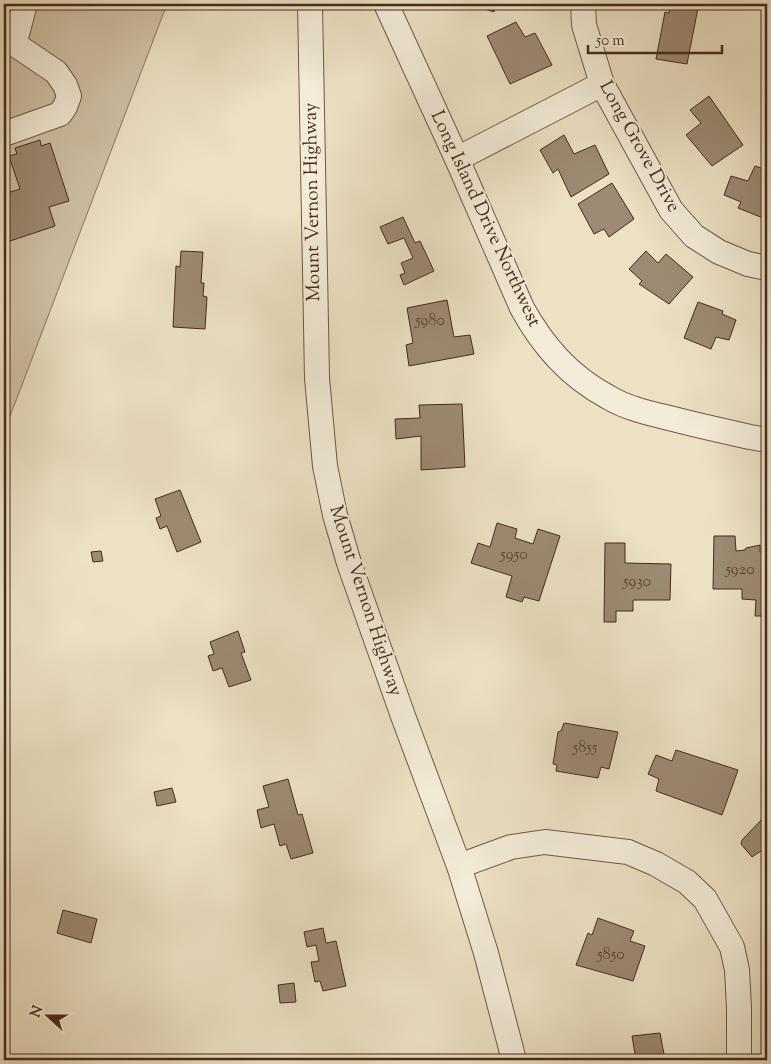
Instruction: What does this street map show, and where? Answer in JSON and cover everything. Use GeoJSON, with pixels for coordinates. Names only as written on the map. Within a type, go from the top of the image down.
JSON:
{"type":"FeatureCollection","features":[{"type":"Feature","properties":{"kind":"street"},"geometry":{"type":"LineString","coordinates":[[4,134],[60,114],[66,107],[69,96],[65,85],[56,72],[7,43],[17,34],[25,4]]}},
{"type":"Feature","properties":{"kind":"street","name":"Long Island Drive Northwest"},"geometry":{"type":"LineString","coordinates":[[386,4],[522,308],[550,351],[577,377],[608,398],[640,411],[767,440]]}},
{"type":"Feature","properties":{"kind":"street","name":"Long Grove Drive"},"geometry":{"type":"LineString","coordinates":[[583,4],[584,25],[602,84],[672,210],[694,236],[719,252],[748,264],[767,268]]}},
{"type":"Feature","properties":{"kind":"street","name":"Mount Vernon Highway"},"geometry":{"type":"LineString","coordinates":[[312,6],[316,378],[325,466],[349,562],[403,716],[459,866],[486,953],[514,1060]]}},
{"type":"Feature","properties":{"kind":"street"},"geometry":{"type":"LineString","coordinates":[[457,160],[602,84]]}},
{"type":"Feature","properties":{"kind":"street"},"geometry":{"type":"LineString","coordinates":[[459,866],[511,848],[545,842],[628,852],[656,864],[687,882],[705,899],[732,947],[737,970],[739,1060]]}},
{"type":"Feature","properties":{"kind":"shaded area"},"geometry":{"type":"Polygon","coordinates":[[[4,4],[167,4],[4,432],[4,4]]]}},
{"type":"Feature","properties":{"kind":"building"},"geometry":{"type":"Polygon","coordinates":[[[470,4],[496,4],[494,12],[470,4]]]}},
{"type":"Feature","properties":{"kind":"building"},"geometry":{"type":"Polygon","coordinates":[[[670,4],[698,8],[687,64],[656,59],[665,12],[669,13],[670,4]]]}},
{"type":"Feature","properties":{"kind":"building"},"geometry":{"type":"Polygon","coordinates":[[[516,22],[525,37],[535,33],[552,65],[510,84],[487,36],[516,22]]]}},
{"type":"Feature","properties":{"kind":"building"},"geometry":{"type":"Polygon","coordinates":[[[709,96],[743,145],[712,166],[686,135],[701,123],[690,110],[709,96]]]}},
{"type":"Feature","properties":{"kind":"building"},"geometry":{"type":"Polygon","coordinates":[[[564,135],[574,154],[595,145],[609,174],[571,197],[558,169],[553,173],[540,150],[564,135]]]}},
{"type":"Feature","properties":{"kind":"building"},"geometry":{"type":"Polygon","coordinates":[[[40,140],[41,146],[50,143],[69,201],[49,207],[55,226],[4,243],[4,194],[20,189],[9,156],[17,154],[15,148],[40,140]]]}},
{"type":"Feature","properties":{"kind":"building"},"geometry":{"type":"Polygon","coordinates":[[[755,166],[767,170],[767,207],[763,218],[738,208],[741,202],[724,195],[731,176],[748,181],[755,166]]]}},
{"type":"Feature","properties":{"kind":"building"},"geometry":{"type":"Polygon","coordinates":[[[612,183],[634,219],[609,237],[604,229],[594,234],[578,204],[612,183]]]}},
{"type":"Feature","properties":{"kind":"building"},"geometry":{"type":"Polygon","coordinates":[[[403,217],[415,243],[420,241],[434,271],[404,285],[400,275],[405,273],[401,263],[413,258],[404,238],[388,244],[380,227],[403,217]]]}},
{"type":"Feature","properties":{"kind":"building"},"geometry":{"type":"Polygon","coordinates":[[[181,251],[203,252],[201,283],[204,283],[203,296],[207,297],[205,329],[173,327],[176,266],[180,267],[181,251]]]}},
{"type":"Feature","properties":{"kind":"building"},"geometry":{"type":"Polygon","coordinates":[[[646,251],[658,263],[666,254],[693,277],[669,304],[639,284],[642,281],[629,269],[646,251]]]}},
{"type":"Feature","properties":{"kind":"building"},"geometry":{"type":"Polygon","coordinates":[[[447,300],[454,337],[470,335],[474,354],[409,366],[406,345],[413,343],[407,308],[447,300]]]}},
{"type":"Feature","properties":{"kind":"building"},"geometry":{"type":"Polygon","coordinates":[[[698,302],[723,311],[722,314],[736,320],[729,340],[716,337],[711,349],[684,338],[698,302]]]}},
{"type":"Feature","properties":{"kind":"building"},"geometry":{"type":"Polygon","coordinates":[[[462,404],[465,467],[421,470],[421,436],[396,439],[395,419],[420,418],[419,405],[462,404]]]}},
{"type":"Feature","properties":{"kind":"building"},"geometry":{"type":"Polygon","coordinates":[[[180,490],[201,542],[177,552],[167,526],[160,529],[156,518],[161,516],[155,499],[180,490]]]}},
{"type":"Feature","properties":{"kind":"building"},"geometry":{"type":"Polygon","coordinates":[[[497,523],[517,529],[515,538],[533,544],[538,529],[560,536],[539,601],[524,597],[522,602],[506,597],[512,576],[471,563],[478,543],[490,547],[497,523]]]}},
{"type":"Feature","properties":{"kind":"building"},"geometry":{"type":"Polygon","coordinates":[[[714,536],[735,536],[736,551],[760,545],[760,552],[767,551],[767,616],[755,616],[756,600],[742,599],[742,589],[713,589],[714,536]]]}},
{"type":"Feature","properties":{"kind":"building"},"geometry":{"type":"Polygon","coordinates":[[[605,543],[625,543],[625,563],[671,564],[670,600],[633,600],[633,611],[616,611],[616,622],[604,622],[605,543]]]}},
{"type":"Feature","properties":{"kind":"building"},"geometry":{"type":"Polygon","coordinates":[[[101,551],[103,561],[93,562],[91,552],[101,551]]]}},
{"type":"Feature","properties":{"kind":"building"},"geometry":{"type":"Polygon","coordinates":[[[238,631],[245,652],[241,653],[251,680],[229,687],[222,668],[213,671],[208,656],[214,654],[210,642],[238,631]]]}},
{"type":"Feature","properties":{"kind":"building"},"geometry":{"type":"Polygon","coordinates":[[[564,723],[618,732],[609,769],[601,767],[598,778],[556,771],[557,765],[553,764],[558,732],[561,731],[564,723]]]}},
{"type":"Feature","properties":{"kind":"building"},"geometry":{"type":"Polygon","coordinates":[[[676,750],[738,770],[722,815],[656,791],[659,779],[648,774],[656,755],[672,761],[676,750]]]}},
{"type":"Feature","properties":{"kind":"building"},"geometry":{"type":"Polygon","coordinates":[[[288,779],[298,815],[302,814],[313,853],[291,859],[286,844],[280,846],[274,824],[261,828],[257,810],[269,807],[263,786],[288,779]]]}},
{"type":"Feature","properties":{"kind":"building"},"geometry":{"type":"Polygon","coordinates":[[[172,788],[176,802],[157,806],[154,792],[172,788]]]}},
{"type":"Feature","properties":{"kind":"building"},"geometry":{"type":"Polygon","coordinates":[[[767,814],[767,847],[752,857],[741,844],[742,840],[767,814]]]}},
{"type":"Feature","properties":{"kind":"building"},"geometry":{"type":"Polygon","coordinates":[[[63,910],[97,919],[91,943],[57,933],[63,910]]]}},
{"type":"Feature","properties":{"kind":"building"},"geometry":{"type":"Polygon","coordinates":[[[598,918],[634,931],[630,941],[645,946],[633,981],[576,965],[588,933],[592,935],[598,918]]]}},
{"type":"Feature","properties":{"kind":"building"},"geometry":{"type":"Polygon","coordinates":[[[323,928],[326,943],[336,941],[346,986],[323,991],[320,981],[315,982],[311,962],[319,961],[316,945],[307,947],[304,932],[323,928]]]}},
{"type":"Feature","properties":{"kind":"building"},"geometry":{"type":"Polygon","coordinates":[[[294,983],[296,1002],[280,1003],[278,985],[294,983]]]}},
{"type":"Feature","properties":{"kind":"building"},"geometry":{"type":"Polygon","coordinates":[[[660,1033],[665,1060],[636,1060],[632,1036],[660,1033]]]}}]}
